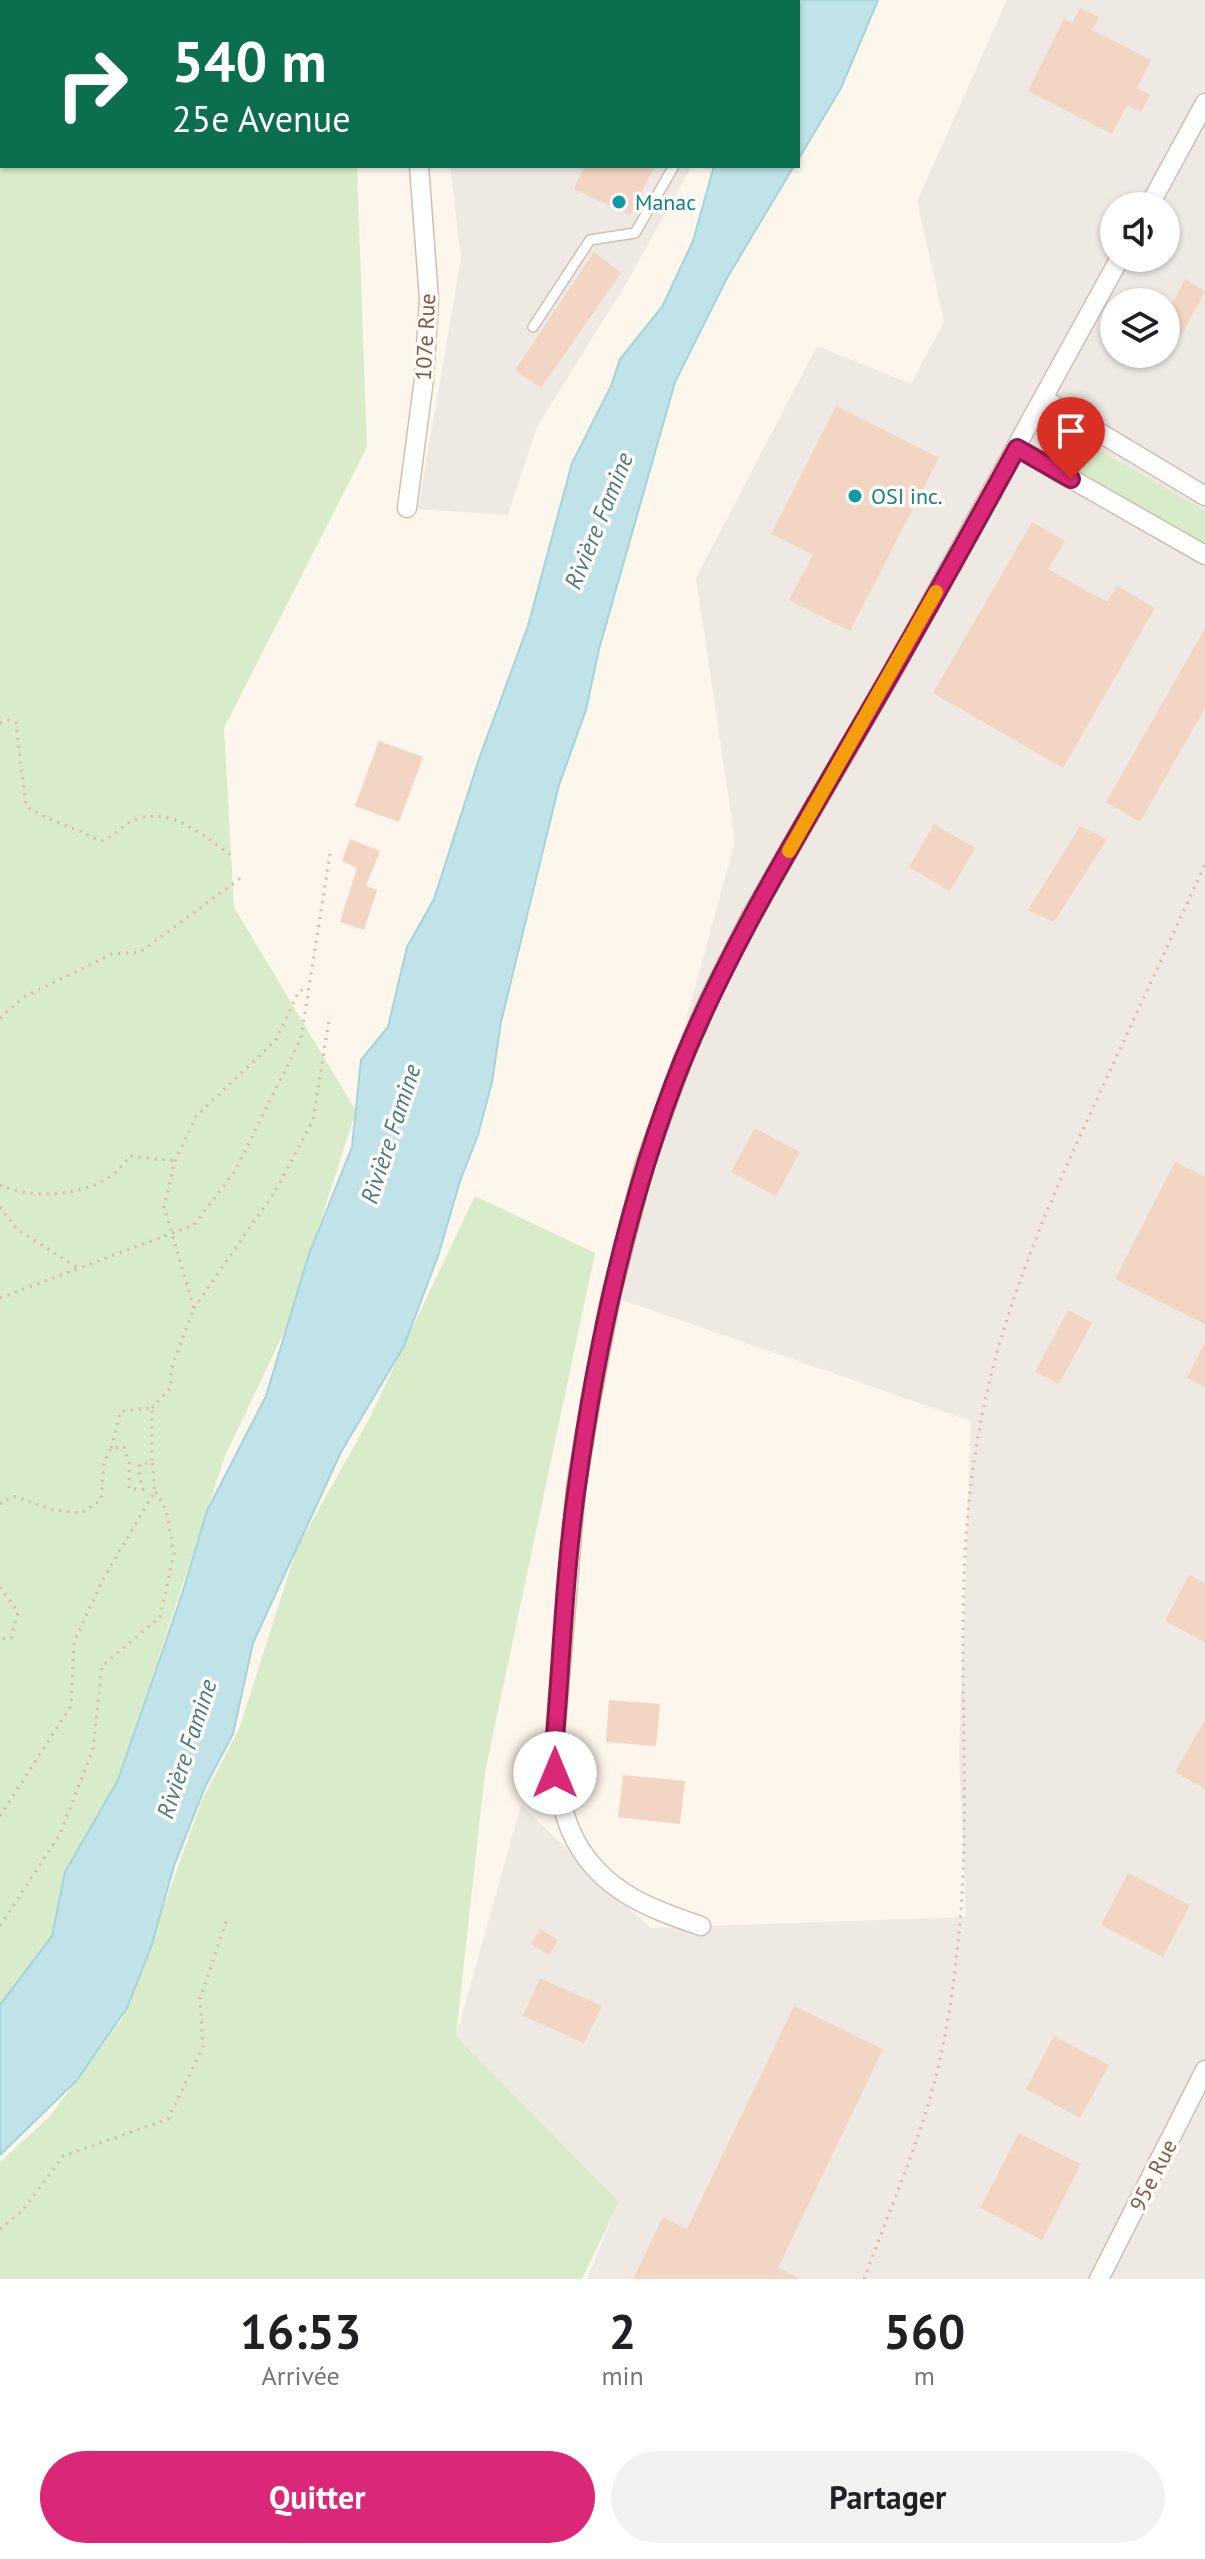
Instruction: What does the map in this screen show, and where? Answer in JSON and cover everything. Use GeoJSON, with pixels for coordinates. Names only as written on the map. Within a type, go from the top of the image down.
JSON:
{"type":"FeatureCollection","features":[{"type":"Feature","properties":{"kind":"street"},"geometry":{"type":"LineString","coordinates":[[1157,192],[1205,103]]}},
{"type":"Feature","properties":{"kind":"street","name":"107e Rue"},"geometry":{"type":"LineString","coordinates":[[407,508],[424,379],[429,299],[419,168]]}},
{"type":"Feature","properties":{"kind":"street"},"geometry":{"type":"LineString","coordinates":[[701,1926],[630,1897],[601,1873],[578,1846],[563,1815],[555,1773],[555,1736],[576,1488],[611,1296],[644,1167],[682,1062],[709,999],[751,916],[1017,448],[1112,272]]}},
{"type":"Feature","properties":{"kind":"street"},"geometry":{"type":"LineString","coordinates":[[1044,399],[1205,496]]}},
{"type":"Feature","properties":{"kind":"street"},"geometry":{"type":"LineString","coordinates":[[1017,448],[1205,555]]}},
{"type":"Feature","properties":{"kind":"street","name":"95e Rue"},"geometry":{"type":"LineString","coordinates":[[1099,2279],[1205,2070]]}},
{"type":"Feature","properties":{"kind":"lane"},"geometry":{"type":"LineString","coordinates":[[533,327],[590,240],[635,233],[673,168]]}},
{"type":"Feature","properties":{"kind":"path"},"geometry":{"type":"LineString","coordinates":[[0,723],[8,720],[16,723],[26,806],[45,819],[84,832],[100,841],[109,839],[135,819],[164,816],[194,829],[231,855]]}},
{"type":"Feature","properties":{"kind":"path"},"geometry":{"type":"LineString","coordinates":[[0,1298],[194,1225],[235,1171],[301,1038],[330,854]]}},
{"type":"Feature","properties":{"kind":"path"},"geometry":{"type":"LineString","coordinates":[[864,2279],[927,2106],[952,1995],[964,1858],[966,1532],[976,1449],[993,1366],[1010,1305],[1036,1234],[1205,864]]}},
{"type":"Feature","properties":{"kind":"path"},"geometry":{"type":"LineString","coordinates":[[0,1018],[24,997],[112,954],[140,952],[245,875]]}},
{"type":"Feature","properties":{"kind":"path"},"geometry":{"type":"LineString","coordinates":[[194,1308],[164,1207],[175,1161],[196,1116],[276,1040],[299,991],[309,987]]}},
{"type":"Feature","properties":{"kind":"path"},"geometry":{"type":"LineString","coordinates":[[0,1926],[60,1834],[93,1749],[102,1666],[160,1617],[174,1553],[166,1509],[155,1491],[152,1408],[171,1387],[171,1370],[194,1308],[276,1190],[313,1120],[329,1020]]}},
{"type":"Feature","properties":{"kind":"path"},"geometry":{"type":"LineString","coordinates":[[0,1185],[15,1192],[68,1193],[111,1176],[130,1156],[175,1161]]}},
{"type":"Feature","properties":{"kind":"path"},"geometry":{"type":"LineString","coordinates":[[0,1207],[18,1230],[80,1269]]}},
{"type":"Feature","properties":{"kind":"path"},"geometry":{"type":"LineString","coordinates":[[0,1504],[13,1496],[54,1510],[81,1513],[101,1500],[104,1463],[121,1411],[152,1408]]}},
{"type":"Feature","properties":{"kind":"path"},"geometry":{"type":"LineString","coordinates":[[111,1448],[124,1447],[129,1463],[129,1489],[143,1489],[140,1464],[152,1462]]}},
{"type":"Feature","properties":{"kind":"path"},"geometry":{"type":"LineString","coordinates":[[0,1816],[71,1706],[74,1642],[104,1577],[155,1491]]}},
{"type":"Feature","properties":{"kind":"path"},"geometry":{"type":"LineString","coordinates":[[0,1587],[18,1612],[11,1638],[0,1639]]}},
{"type":"Feature","properties":{"kind":"path"},"geometry":{"type":"LineString","coordinates":[[0,2229],[23,2210],[63,2156],[168,2119],[203,2047],[200,1999],[227,1919]]}},
{"type":"Feature","properties":{"kind":"shaded area"},"geometry":{"type":"Polygon","coordinates":[[[1007,0],[1205,0],[1205,2279],[587,2279],[619,2202],[456,2036],[521,1805],[650,1928],[966,1917],[959,1752],[971,1421],[611,1296],[735,841],[696,578],[817,346],[911,384],[944,322],[917,201],[1007,0]]]}},
{"type":"Feature","properties":{"kind":"shaded area"},"geometry":{"type":"Polygon","coordinates":[[[450,168],[691,168],[623,289],[537,427],[508,515],[418,509],[461,258],[450,168]]]}},
{"type":"Feature","properties":{"kind":"green space"},"geometry":{"type":"Polygon","coordinates":[[[0,168],[357,168],[367,447],[224,728],[234,907],[356,1111],[286,1328],[225,1456],[118,1780],[65,1872],[52,1936],[0,2005],[0,168]]]}},
{"type":"Feature","properties":{"kind":"green space"},"geometry":{"type":"Polygon","coordinates":[[[1054,430],[1066,431],[1205,511],[1205,544],[1050,455],[1045,441],[1054,430]]]}},
{"type":"Feature","properties":{"kind":"green space"},"geometry":{"type":"Polygon","coordinates":[[[475,1196],[595,1253],[485,1772],[456,2036],[619,2202],[582,2279],[0,2279],[0,2162],[50,2116],[123,2018],[203,1798],[239,1729],[297,1548],[368,1421],[475,1196]]]}},
{"type":"Feature","properties":{"kind":"water"},"geometry":{"type":"Polygon","coordinates":[[[800,0],[878,0],[841,88],[800,157],[800,0]]]}},
{"type":"Feature","properties":{"kind":"water","name":"Rivière Famine"},"geometry":{"type":"Polygon","coordinates":[[[713,168],[793,168],[727,278],[675,382],[599,649],[586,710],[559,785],[501,1022],[492,1082],[478,1135],[404,1346],[341,1452],[253,1643],[233,1734],[205,1787],[174,1866],[151,1947],[127,2008],[77,2080],[0,2155],[0,2005],[52,1936],[65,1872],[118,1780],[207,1511],[266,1396],[309,1254],[352,1147],[361,1060],[388,1027],[407,947],[434,899],[480,756],[528,626],[572,463],[611,386],[620,359],[662,307],[693,241],[713,168]]]}},
{"type":"Feature","properties":{"kind":"building"},"geometry":{"type":"Polygon","coordinates":[[[1080,8],[1099,17],[1092,30],[1151,60],[1137,88],[1150,95],[1141,112],[1127,105],[1112,134],[1028,91],[1064,19],[1072,23],[1080,8]]]}},
{"type":"Feature","properties":{"kind":"building","name":"Manac"},"geometry":{"type":"Polygon","coordinates":[[[583,168],[654,168],[630,215],[574,189],[583,168]]]}},
{"type":"Feature","properties":{"kind":"building"},"geometry":{"type":"Polygon","coordinates":[[[594,252],[621,273],[541,388],[515,370],[594,252]]]}},
{"type":"Feature","properties":{"kind":"building"},"geometry":{"type":"Polygon","coordinates":[[[1185,279],[1205,291],[1181,336],[1180,335],[1180,289],[1185,279]]]}},
{"type":"Feature","properties":{"kind":"building","name":"OSI inc."},"geometry":{"type":"Polygon","coordinates":[[[836,406],[939,458],[850,631],[789,600],[813,555],[771,534],[836,406]]]}},
{"type":"Feature","properties":{"kind":"building"},"geometry":{"type":"Polygon","coordinates":[[[1032,522],[1065,541],[1048,569],[1107,602],[1117,586],[1155,608],[1063,768],[933,693],[1032,522]]]}},
{"type":"Feature","properties":{"kind":"building"},"geometry":{"type":"Polygon","coordinates":[[[1205,628],[1205,708],[1140,822],[1106,802],[1205,628]]]}},
{"type":"Feature","properties":{"kind":"building"},"geometry":{"type":"Polygon","coordinates":[[[379,741],[423,757],[399,822],[355,806],[379,741]]]}},
{"type":"Feature","properties":{"kind":"building"},"geometry":{"type":"Polygon","coordinates":[[[934,824],[975,848],[950,891],[909,867],[934,824]]]}},
{"type":"Feature","properties":{"kind":"building"},"geometry":{"type":"Polygon","coordinates":[[[1080,826],[1107,839],[1054,922],[1028,910],[1080,826]]]}},
{"type":"Feature","properties":{"kind":"building"},"geometry":{"type":"Polygon","coordinates":[[[350,839],[380,851],[366,886],[377,890],[364,930],[340,922],[357,868],[342,861],[350,839]]]}},
{"type":"Feature","properties":{"kind":"building"},"geometry":{"type":"Polygon","coordinates":[[[755,1128],[800,1152],[776,1196],[731,1172],[755,1128]]]}},
{"type":"Feature","properties":{"kind":"building"},"geometry":{"type":"Polygon","coordinates":[[[1175,1162],[1205,1177],[1205,1324],[1115,1279],[1175,1162]]]}},
{"type":"Feature","properties":{"kind":"building"},"geometry":{"type":"Polygon","coordinates":[[[1068,1310],[1092,1323],[1059,1384],[1035,1372],[1068,1310]]]}},
{"type":"Feature","properties":{"kind":"building"},"geometry":{"type":"Polygon","coordinates":[[[1205,1342],[1205,1387],[1187,1378],[1205,1342]]]}},
{"type":"Feature","properties":{"kind":"building"},"geometry":{"type":"Polygon","coordinates":[[[1189,1575],[1205,1583],[1205,1642],[1165,1621],[1189,1575]]]}},
{"type":"Feature","properties":{"kind":"building"},"geometry":{"type":"Polygon","coordinates":[[[609,1700],[660,1704],[656,1746],[606,1742],[609,1700]]]}},
{"type":"Feature","properties":{"kind":"building"},"geometry":{"type":"Polygon","coordinates":[[[1205,1720],[1205,1789],[1175,1772],[1205,1720]]]}},
{"type":"Feature","properties":{"kind":"building"},"geometry":{"type":"Polygon","coordinates":[[[623,1775],[685,1781],[680,1824],[618,1817],[623,1775]]]}},
{"type":"Feature","properties":{"kind":"building"},"geometry":{"type":"Polygon","coordinates":[[[1128,1873],[1190,1905],[1163,1957],[1101,1925],[1128,1873]]]}},
{"type":"Feature","properties":{"kind":"building"},"geometry":{"type":"Polygon","coordinates":[[[540,1929],[558,1940],[549,1955],[531,1944],[540,1929]]]}},
{"type":"Feature","properties":{"kind":"building"},"geometry":{"type":"Polygon","coordinates":[[[540,1978],[602,2006],[584,2043],[523,2016],[540,1978]]]}},
{"type":"Feature","properties":{"kind":"building"},"geometry":{"type":"Polygon","coordinates":[[[794,2006],[883,2049],[778,2268],[800,2279],[633,2279],[663,2217],[687,2229],[794,2006]]]}},
{"type":"Feature","properties":{"kind":"building"},"geometry":{"type":"Polygon","coordinates":[[[1054,2036],[1109,2065],[1080,2118],[1026,2089],[1054,2036]]]}},
{"type":"Feature","properties":{"kind":"building"},"geometry":{"type":"Polygon","coordinates":[[[1019,2133],[1081,2164],[1042,2240],[980,2208],[1019,2133]]]}},
{"type":"Feature","properties":{"kind":"slow traffic"},"geometry":{"type":"LineString","coordinates":[[789,851],[936,592]]}},
{"type":"Feature","properties":{"kind":"place","name":"Manac"},"geometry":{"type":"Point","coordinates":[619,202]}},
{"type":"Feature","properties":{"kind":"place","name":"OSI inc."},"geometry":{"type":"Point","coordinates":[855,496]}},
{"type":"Feature","properties":{"kind":"route"},"geometry":{"type":"LineString","coordinates":[[555,1773],[555,1736],[576,1488],[590,1405],[611,1296],[644,1167],[682,1062],[709,999],[751,916],[1017,448],[1071,479]]}}]}
